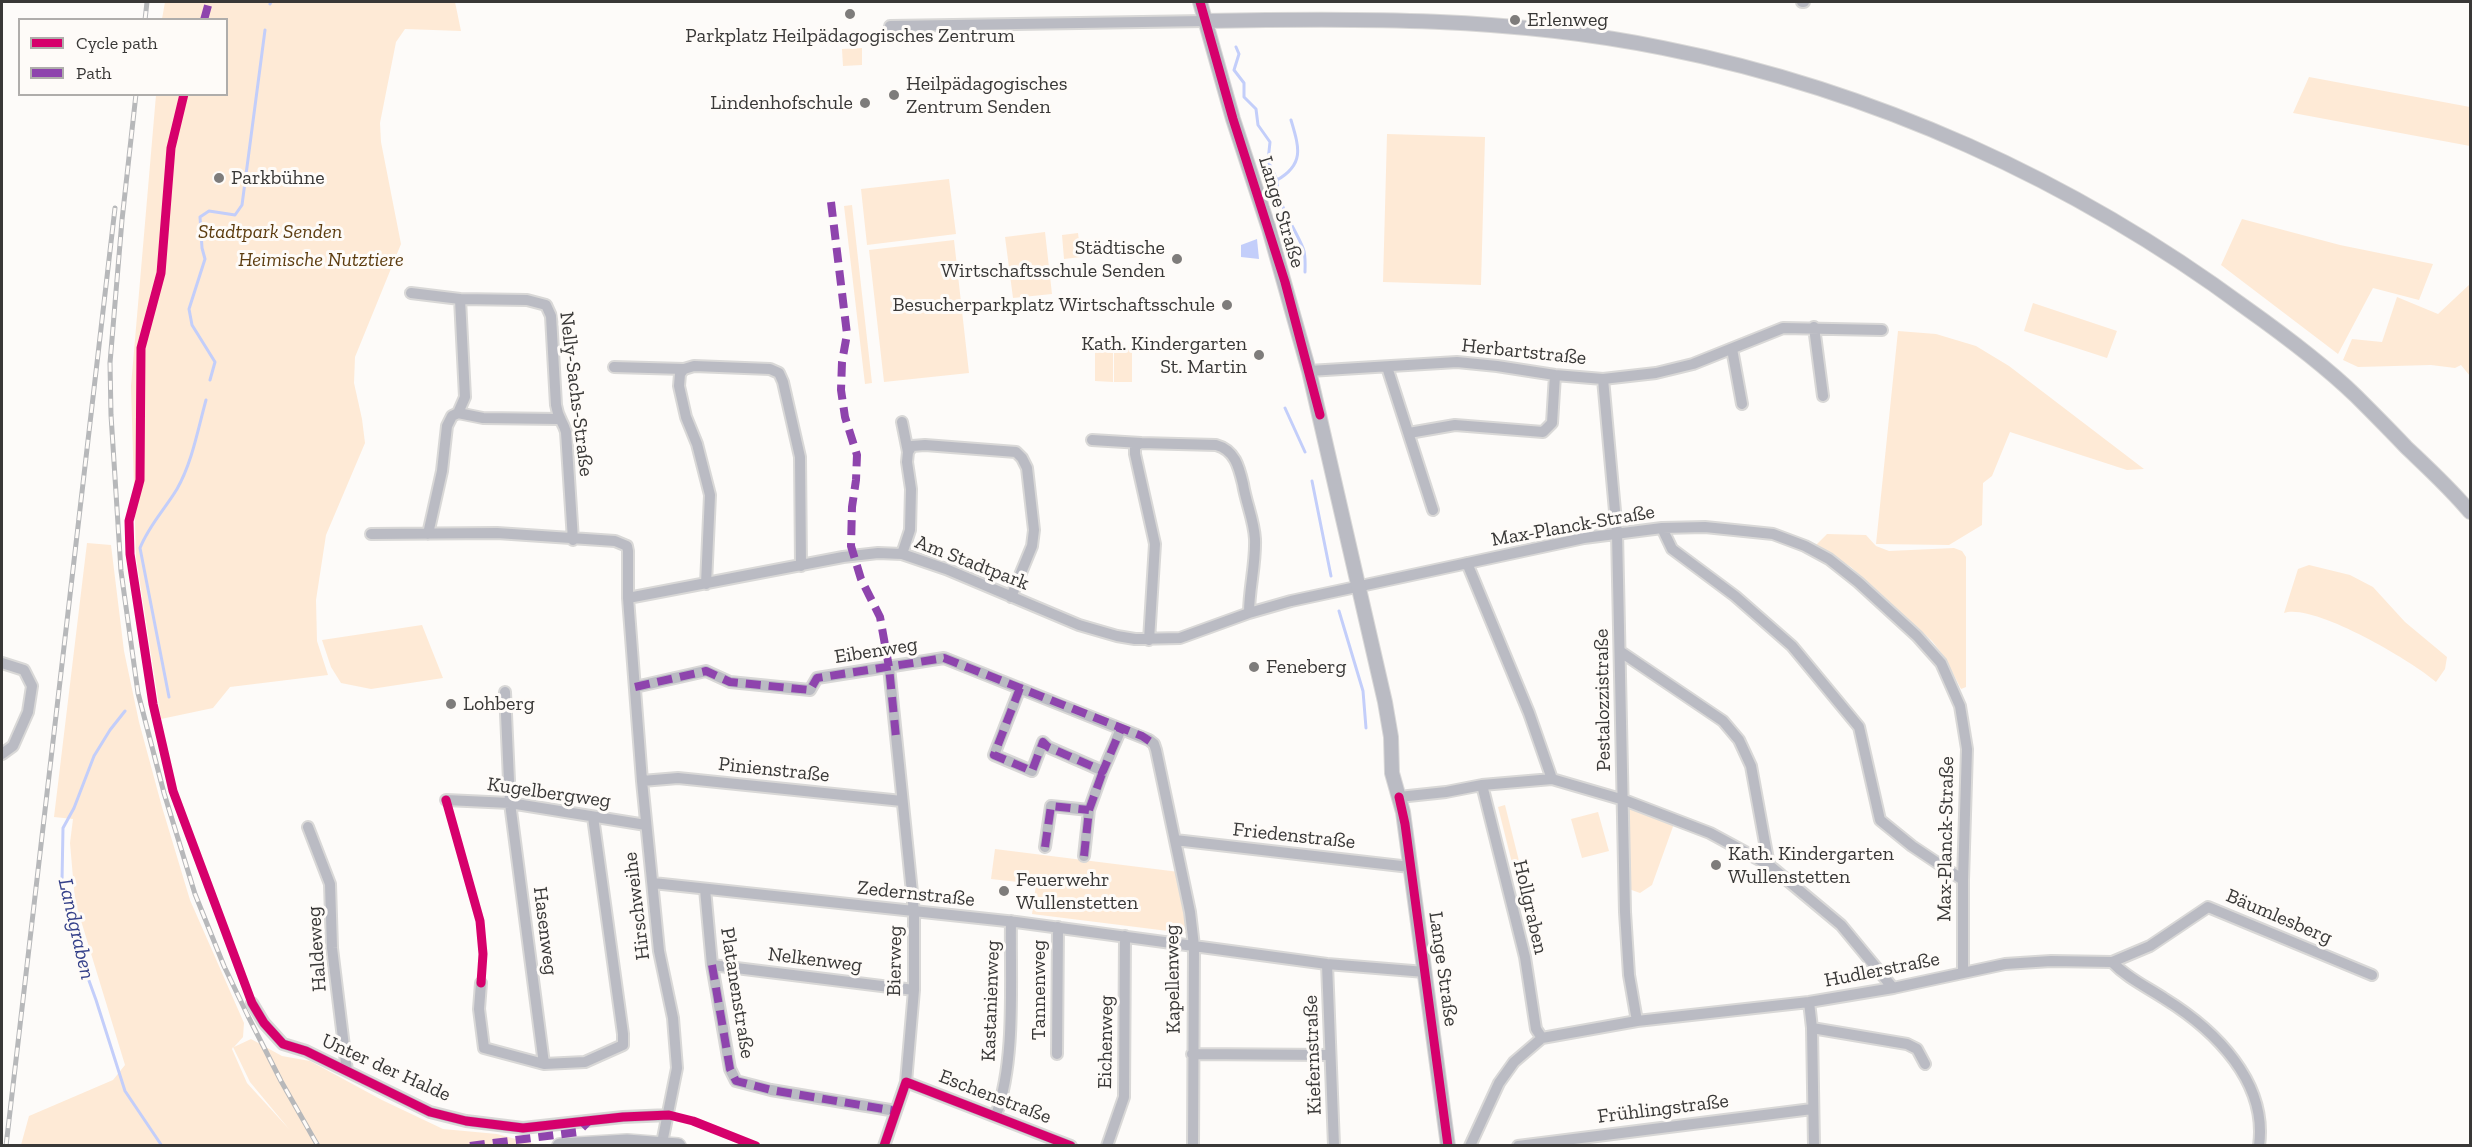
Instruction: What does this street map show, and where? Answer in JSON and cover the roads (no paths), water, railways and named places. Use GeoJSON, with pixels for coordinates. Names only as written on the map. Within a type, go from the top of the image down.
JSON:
{"type":"FeatureCollection","features":[{"type":"Feature","properties":{"kind":"main road"},"geometry":{"type":"LineString","coordinates":[[560,1146],[582,1143],[670,1144]]}},
{"type":"Feature","properties":{"kind":"street","name":"Lange Straße"},"geometry":{"type":"LineString","coordinates":[[1200,2],[1233,119],[1269,229],[1309,371],[1387,709],[1391,737],[1392,773],[1399,797],[1410,867],[1448,1146]]}},
{"type":"Feature","properties":{"kind":"street"},"geometry":{"type":"LineString","coordinates":[[890,26],[1317,18],[1410,20],[1535,29],[1660,47],[1759,70],[1873,107],[1972,146],[2053,185],[2149,240],[2206,278],[2285,336],[2354,394],[2470,512]]}},
{"type":"Feature","properties":{"kind":"street","name":"Nelly-Sachs-Straße"},"geometry":{"type":"LineString","coordinates":[[411,293],[460,299],[527,300],[546,305],[551,316],[558,419],[564,425],[566,432],[573,540]]}},
{"type":"Feature","properties":{"kind":"street"},"geometry":{"type":"LineString","coordinates":[[458,413],[465,397],[460,299]]}},
{"type":"Feature","properties":{"kind":"street"},"geometry":{"type":"LineString","coordinates":[[1814,327],[1823,396]]}},
{"type":"Feature","properties":{"kind":"street","name":"Herbartstraße"},"geometry":{"type":"LineString","coordinates":[[1309,371],[1457,362],[1602,379],[1663,371],[1693,364],[1784,328],[1882,330]]}},
{"type":"Feature","properties":{"kind":"street"},"geometry":{"type":"LineString","coordinates":[[1732,349],[1742,404]]}},
{"type":"Feature","properties":{"kind":"street"},"geometry":{"type":"LineString","coordinates":[[614,367],[684,369],[694,366],[770,369],[779,373],[800,457],[801,566]]}},
{"type":"Feature","properties":{"kind":"street"},"geometry":{"type":"LineString","coordinates":[[1387,367],[1433,510]]}},
{"type":"Feature","properties":{"kind":"street"},"geometry":{"type":"LineString","coordinates":[[684,369],[680,374],[679,386],[710,495],[706,584]]}},
{"type":"Feature","properties":{"kind":"street"},"geometry":{"type":"LineString","coordinates":[[1409,433],[1455,425],[1543,432],[1552,423],[1555,375]]}},
{"type":"Feature","properties":{"kind":"street","name":"Pestalozzistraße"},"geometry":{"type":"LineString","coordinates":[[1602,379],[1617,533],[1627,941],[1629,975],[1637,1021]]}},
{"type":"Feature","properties":{"kind":"street"},"geometry":{"type":"LineString","coordinates":[[428,534],[442,471],[447,426],[452,416],[458,413],[483,418],[558,419]]}},
{"type":"Feature","properties":{"kind":"street"},"geometry":{"type":"LineString","coordinates":[[902,555],[910,530],[911,512],[908,452],[903,422]]}},
{"type":"Feature","properties":{"kind":"street"},"geometry":{"type":"LineString","coordinates":[[1092,440],[1216,445],[1226,448],[1234,455],[1250,505],[1255,538],[1249,613]]}},
{"type":"Feature","properties":{"kind":"street"},"geometry":{"type":"LineString","coordinates":[[1141,443],[1135,446],[1135,454],[1155,544],[1149,640]]}},
{"type":"Feature","properties":{"kind":"street"},"geometry":{"type":"LineString","coordinates":[[908,452],[912,446],[925,445],[1004,450],[1016,452],[1022,458],[1027,468],[1034,530],[1032,546],[1011,597]]}},
{"type":"Feature","properties":{"kind":"street","name":"Max-Planck-Straße"},"geometry":{"type":"LineString","coordinates":[[1357,586],[1617,533],[1662,528],[1705,527],[1773,534],[1829,559],[1917,636],[1941,663],[1960,706],[1967,749],[1963,972]]}},
{"type":"Feature","properties":{"kind":"street"},"geometry":{"type":"LineString","coordinates":[[1662,528],[1672,549],[1735,596],[1792,646],[1858,727],[1880,819],[1912,846],[1963,880]]}},
{"type":"Feature","properties":{"kind":"street"},"geometry":{"type":"LineString","coordinates":[[370,534],[497,533],[573,540],[615,541],[627,546],[628,598]]}},
{"type":"Feature","properties":{"kind":"street","name":"Am Stadtpark"},"geometry":{"type":"LineString","coordinates":[[628,598],[843,557],[878,553],[902,555],[946,569],[1087,627],[1117,636],[1149,640],[1180,638],[1249,613],[1357,586]]}},
{"type":"Feature","properties":{"kind":"street"},"geometry":{"type":"LineString","coordinates":[[1467,563],[1529,713],[1552,780]]}},
{"type":"Feature","properties":{"kind":"street","name":"Hirschweihe"},"geometry":{"type":"LineString","coordinates":[[628,598],[642,781],[659,951],[673,1018],[677,1068],[669,1115],[670,1144]]}},
{"type":"Feature","properties":{"kind":"street"},"geometry":{"type":"LineString","coordinates":[[1621,652],[1723,721],[1739,740],[1751,766],[1769,865]]}},
{"type":"Feature","properties":{"kind":"street","name":"Eibenweg"},"geometry":{"type":"LineString","coordinates":[[635,687],[706,671],[730,682],[810,690],[817,678],[944,658],[1142,736],[1154,744]]}},
{"type":"Feature","properties":{"kind":"street"},"geometry":{"type":"LineString","coordinates":[[2,663],[24,670],[32,686],[32,696],[18,737],[13,746],[2,754]]}},
{"type":"Feature","properties":{"kind":"street","name":"Bierweg"},"geometry":{"type":"LineString","coordinates":[[884,1146],[906,1082],[914,990],[914,912],[889,667]]}},
{"type":"Feature","properties":{"kind":"street"},"geometry":{"type":"LineString","coordinates":[[1020,688],[994,755],[1032,771],[1043,742],[1048,747],[1103,771]]}},
{"type":"Feature","properties":{"kind":"street","name":"Hasenweg"},"geometry":{"type":"LineString","coordinates":[[505,692],[510,803],[544,1064]]}},
{"type":"Feature","properties":{"kind":"street"},"geometry":{"type":"LineString","coordinates":[[1084,856],[1089,810],[1121,729]]}},
{"type":"Feature","properties":{"kind":"street","name":"Kapellenweg"},"geometry":{"type":"LineString","coordinates":[[1154,744],[1175,840],[1194,946],[1193,1146]]}},
{"type":"Feature","properties":{"kind":"street","name":"Pinienstraße"},"geometry":{"type":"LineString","coordinates":[[642,781],[678,778],[902,801]]}},
{"type":"Feature","properties":{"kind":"street"},"geometry":{"type":"LineString","coordinates":[[1399,797],[1482,785],[1552,780],[1623,800],[1710,833],[1769,865],[1840,925],[1893,988]]}},
{"type":"Feature","properties":{"kind":"street","name":"Hollgraben"},"geometry":{"type":"LineString","coordinates":[[1482,785],[1525,957],[1536,1029],[1542,1038]]}},
{"type":"Feature","properties":{"kind":"street","name":"Kugelbergweg"},"geometry":{"type":"LineString","coordinates":[[446,800],[510,803],[646,825]]}},
{"type":"Feature","properties":{"kind":"street"},"geometry":{"type":"LineString","coordinates":[[1046,847],[1051,806],[1089,810]]}},
{"type":"Feature","properties":{"kind":"street"},"geometry":{"type":"LineString","coordinates":[[481,983],[479,1010],[484,1048],[544,1064],[585,1062],[622,1045],[623,1034],[593,817]]}},
{"type":"Feature","properties":{"kind":"street","name":"Haldeweg"},"geometry":{"type":"LineString","coordinates":[[308,827],[330,884],[334,965],[347,1071]]}},
{"type":"Feature","properties":{"kind":"street","name":"Friedenstraße"},"geometry":{"type":"LineString","coordinates":[[1175,840],[1410,867]]}},
{"type":"Feature","properties":{"kind":"street","name":"Zedernstraße"},"geometry":{"type":"LineString","coordinates":[[653,883],[1011,921],[1327,964],[1425,972]]}},
{"type":"Feature","properties":{"kind":"street","name":"Platanenstraße"},"geometry":{"type":"LineString","coordinates":[[705,889],[712,965],[730,1069],[736,1082],[896,1111]]}},
{"type":"Feature","properties":{"kind":"street","name":"Bäumlesberg"},"geometry":{"type":"LineString","coordinates":[[2112,962],[2150,946],[2208,907],[2372,975]]}},
{"type":"Feature","properties":{"kind":"street","name":"Kastanienweg"},"geometry":{"type":"LineString","coordinates":[[996,1115],[1004,1092],[1008,1068],[1011,921]]}},
{"type":"Feature","properties":{"kind":"street","name":"Tannenweg"},"geometry":{"type":"LineString","coordinates":[[1057,1054],[1058,927]]}},
{"type":"Feature","properties":{"kind":"street","name":"Eichenweg"},"geometry":{"type":"LineString","coordinates":[[1107,1146],[1124,1097],[1125,936]]}},
{"type":"Feature","properties":{"kind":"street","name":"Hudlerstraße"},"geometry":{"type":"LineString","coordinates":[[1542,1038],[1637,1021],[1809,1002],[1893,988],[2005,964],[2051,961],[2112,962]]}},
{"type":"Feature","properties":{"kind":"street"},"geometry":{"type":"LineString","coordinates":[[2112,962],[2122,972],[2167,1000],[2198,1023],[2227,1051],[2247,1078],[2257,1104],[2261,1127],[2259,1146]]}},
{"type":"Feature","properties":{"kind":"street","name":"Kiefernstraße"},"geometry":{"type":"LineString","coordinates":[[1327,964],[1334,1146]]}},
{"type":"Feature","properties":{"kind":"street","name":"Nelkenweg"},"geometry":{"type":"LineString","coordinates":[[712,965],[914,990]]}},
{"type":"Feature","properties":{"kind":"street"},"geometry":{"type":"LineString","coordinates":[[1809,1002],[1812,1028],[1814,1146]]}},
{"type":"Feature","properties":{"kind":"street","name":"Unter der Halde"},"geometry":{"type":"LineString","coordinates":[[252,1003],[264,1023],[283,1044],[306,1051],[430,1112],[475,1122],[523,1128],[623,1117],[669,1115]]}},
{"type":"Feature","properties":{"kind":"street"},"geometry":{"type":"LineString","coordinates":[[1812,1028],[1907,1044],[1917,1048],[1925,1064]]}},
{"type":"Feature","properties":{"kind":"street"},"geometry":{"type":"LineString","coordinates":[[1470,1146],[1499,1083],[1514,1062],[1542,1038]]}},
{"type":"Feature","properties":{"kind":"street"},"geometry":{"type":"LineString","coordinates":[[1192,1054],[1330,1055]]}},
{"type":"Feature","properties":{"kind":"street","name":"Eschenstraße"},"geometry":{"type":"LineString","coordinates":[[906,1082],[1071,1146]]}},
{"type":"Feature","properties":{"kind":"street","name":"Frühlingstraße"},"geometry":{"type":"LineString","coordinates":[[1518,1146],[1812,1109]]}},
{"type":"Feature","properties":{"kind":"water"},"geometry":{"type":"Polygon","coordinates":[[[1257,239],[1259,259],[1241,257],[1241,245],[1257,239]]]}},
{"type":"Feature","properties":{"kind":"waterway","name":"Landgraben"},"geometry":{"type":"LineString","coordinates":[[210,380],[215,362],[192,325],[189,309],[205,259],[200,217],[209,211],[235,215],[242,205],[265,30]]}},
{"type":"Feature","properties":{"kind":"waterway"},"geometry":{"type":"LineString","coordinates":[[1236,47],[1239,54],[1234,70],[1244,83],[1244,97],[1256,109],[1258,125],[1270,142],[1268,161],[1277,180]]}},
{"type":"Feature","properties":{"kind":"waterway"},"geometry":{"type":"LineString","coordinates":[[1291,120],[1297,147],[1296,161],[1292,168],[1277,180],[1283,207],[1304,251],[1305,272]]}},
{"type":"Feature","properties":{"kind":"waterway","name":"Landgraben"},"geometry":{"type":"LineString","coordinates":[[169,697],[140,548],[187,468],[206,400]]}},
{"type":"Feature","properties":{"kind":"waterway"},"geometry":{"type":"LineString","coordinates":[[1285,408],[1305,452]]}},
{"type":"Feature","properties":{"kind":"waterway"},"geometry":{"type":"LineString","coordinates":[[1312,481],[1331,576]]}},
{"type":"Feature","properties":{"kind":"waterway"},"geometry":{"type":"LineString","coordinates":[[1339,611],[1363,691],[1366,728]]}},
{"type":"Feature","properties":{"kind":"waterway","name":"Landgraben"},"geometry":{"type":"LineString","coordinates":[[125,711],[94,756],[74,808],[63,828],[63,893],[77,928],[75,942],[125,1091],[162,1146]]}},
{"type":"Feature","properties":{"kind":"railway"},"geometry":{"type":"LineString","coordinates":[[145,18],[147,2]]}},
{"type":"Feature","properties":{"kind":"railway"},"geometry":{"type":"LineString","coordinates":[[136,96],[110,363],[121,571],[138,693],[164,793],[195,894],[224,966],[248,1016],[318,1146]]}},
{"type":"Feature","properties":{"kind":"railway"},"geometry":{"type":"LineString","coordinates":[[6,1146],[115,208]]}},
{"type":"Feature","properties":{"kind":"place","name":"Parkplatz Heilpädagogisches Zentrum"},"geometry":{"type":"Point","coordinates":[850,14]}},
{"type":"Feature","properties":{"kind":"place","name":"Erlenweg"},"geometry":{"type":"Point","coordinates":[1515,20]}},
{"type":"Feature","properties":{"kind":"place","name":"Heilpädagogisches Zentrum Senden"},"geometry":{"type":"Point","coordinates":[894,95]}},
{"type":"Feature","properties":{"kind":"place","name":"Lindenhofschule"},"geometry":{"type":"Point","coordinates":[865,103]}},
{"type":"Feature","properties":{"kind":"place","name":"Parkbühne"},"geometry":{"type":"Point","coordinates":[219,178]}},
{"type":"Feature","properties":{"kind":"place","name":"Städtische Wirtschaftsschule Senden"},"geometry":{"type":"Point","coordinates":[1177,259]}},
{"type":"Feature","properties":{"kind":"place","name":"Besucherparkplatz Wirtschaftsschule"},"geometry":{"type":"Point","coordinates":[1227,305]}},
{"type":"Feature","properties":{"kind":"place","name":"Kath. Kindergarten St. Martin"},"geometry":{"type":"Point","coordinates":[1259,355]}},
{"type":"Feature","properties":{"kind":"place","name":"Feneberg"},"geometry":{"type":"Point","coordinates":[1254,667]}},
{"type":"Feature","properties":{"kind":"place","name":"Lohberg"},"geometry":{"type":"Point","coordinates":[451,704]}},
{"type":"Feature","properties":{"kind":"place","name":"Kath. Kindergarten Wullenstetten"},"geometry":{"type":"Point","coordinates":[1716,865]}},
{"type":"Feature","properties":{"kind":"place","name":"Feuerwehr Wullenstetten"},"geometry":{"type":"Point","coordinates":[1004,891]}},
{"type":"Feature","properties":{"kind":"park label","name":"Stadtpark Senden"},"geometry":{"type":"Point","coordinates":[270,232]}},
{"type":"Feature","properties":{"kind":"park label","name":"Heimische Nutztiere"},"geometry":{"type":"Point","coordinates":[321,260]}}]}
